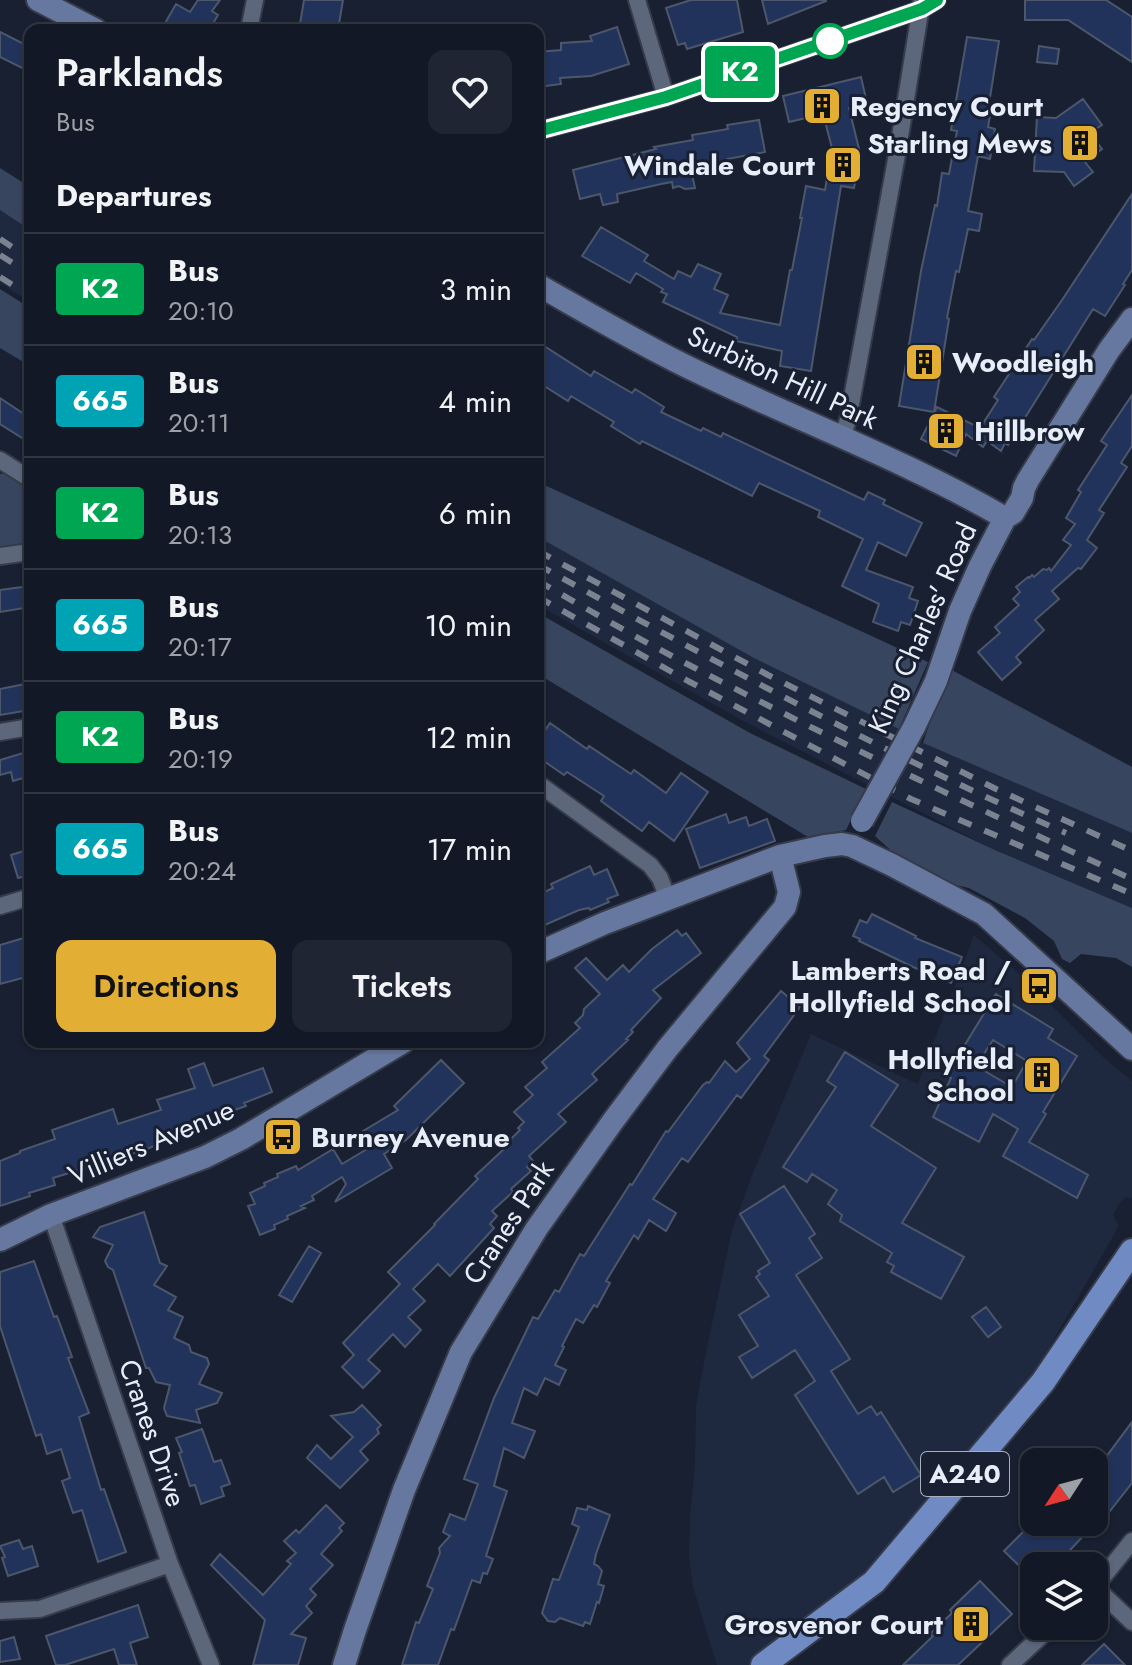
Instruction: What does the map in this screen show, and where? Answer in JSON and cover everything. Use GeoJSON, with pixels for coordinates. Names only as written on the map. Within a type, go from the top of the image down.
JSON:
{"type":"FeatureCollection","features":[{"type":"Feature","properties":{"kind":"main road","name":"A240"},"geometry":{"type":"LineString","coordinates":[[763,1665],[874,1582],[1043,1382],[1132,1251]]}},
{"type":"Feature","properties":{"kind":"street"},"geometry":{"type":"LineString","coordinates":[[38,0],[84,24]]}},
{"type":"Feature","properties":{"kind":"street"},"geometry":{"type":"LineString","coordinates":[[250,24],[255,0]]}},
{"type":"Feature","properties":{"kind":"street"},"geometry":{"type":"LineString","coordinates":[[637,0],[666,97]]}},
{"type":"Feature","properties":{"kind":"street"},"geometry":{"type":"LineString","coordinates":[[544,129],[666,97],[927,3]]}},
{"type":"Feature","properties":{"kind":"street"},"geometry":{"type":"LineString","coordinates":[[842,438],[848,420],[900,136],[917,24],[927,3]]}},
{"type":"Feature","properties":{"kind":"street","name":"Surbiton Hill Park"},"geometry":{"type":"LineString","coordinates":[[544,288],[628,337],[941,484],[1005,518]]}},
{"type":"Feature","properties":{"kind":"street","name":"King Charles' Road"},"geometry":{"type":"LineString","coordinates":[[852,846],[862,821],[936,681],[965,599],[1005,518],[1013,513],[1024,488],[1109,350],[1132,319]]}},
{"type":"Feature","properties":{"kind":"street"},"geometry":{"type":"LineString","coordinates":[[0,460],[24,475]]}},
{"type":"Feature","properties":{"kind":"street"},"geometry":{"type":"LineString","coordinates":[[0,556],[24,553]]}},
{"type":"Feature","properties":{"kind":"street"},"geometry":{"type":"LineString","coordinates":[[0,732],[24,728]]}},
{"type":"Feature","properties":{"kind":"street"},"geometry":{"type":"LineString","coordinates":[[544,790],[650,865],[660,878],[668,899]]}},
{"type":"Feature","properties":{"kind":"street"},"geometry":{"type":"LineString","coordinates":[[544,950],[605,923],[780,856],[842,844],[911,874],[984,914],[1132,1049]]}},
{"type":"Feature","properties":{"kind":"street","name":"Cranes Park"},"geometry":{"type":"LineString","coordinates":[[344,1665],[404,1490],[461,1352],[537,1228],[613,1121],[667,1049],[785,907],[789,892],[780,856]]}},
{"type":"Feature","properties":{"kind":"street"},"geometry":{"type":"LineString","coordinates":[[0,906],[24,899]]}},
{"type":"Feature","properties":{"kind":"street","name":"Villiers Avenue"},"geometry":{"type":"LineString","coordinates":[[0,1240],[51,1215],[192,1162],[241,1139],[393,1048]]}},
{"type":"Feature","properties":{"kind":"street","name":"Cranes Drive"},"geometry":{"type":"LineString","coordinates":[[51,1215],[170,1564],[211,1665]]}},
{"type":"Feature","properties":{"kind":"street"},"geometry":{"type":"LineString","coordinates":[[1108,1570],[1132,1541]]}},
{"type":"Feature","properties":{"kind":"street"},"geometry":{"type":"LineString","coordinates":[[0,1611],[40,1609],[170,1564]]}},
{"type":"Feature","properties":{"kind":"street"},"geometry":{"type":"LineString","coordinates":[[1108,1600],[1132,1622]]}},
{"type":"Feature","properties":{"kind":"street"},"geometry":{"type":"LineString","coordinates":[[1010,1665],[1037,1640]]}},
{"type":"Feature","properties":{"kind":"shaded area"},"geometry":{"type":"Polygon","coordinates":[[[0,168],[24,183],[24,226],[0,210],[0,168]]]}},
{"type":"Feature","properties":{"kind":"shaded area"},"geometry":{"type":"Polygon","coordinates":[[[0,210],[24,226],[24,298],[0,283],[0,210]]]}},
{"type":"Feature","properties":{"kind":"shaded area"},"geometry":{"type":"Polygon","coordinates":[[[0,289],[24,304],[24,362],[0,348],[0,289]]]}},
{"type":"Feature","properties":{"kind":"shaded area"},"geometry":{"type":"Polygon","coordinates":[[[4,473],[24,485],[24,549],[0,552],[0,474],[4,473]]]}},
{"type":"Feature","properties":{"kind":"shaded area"},"geometry":{"type":"Polygon","coordinates":[[[544,485],[928,662],[899,729],[752,657],[544,540],[544,485]]]}},
{"type":"Feature","properties":{"kind":"shaded area"},"geometry":{"type":"Polygon","coordinates":[[[544,540],[752,657],[923,743],[1132,833],[1132,908],[995,850],[743,721],[544,608],[544,540]]]}},
{"type":"Feature","properties":{"kind":"shaded area"},"geometry":{"type":"Polygon","coordinates":[[[544,616],[750,733],[866,789],[846,830],[808,837],[544,678],[544,616]]]}},
{"type":"Feature","properties":{"kind":"shaded area"},"geometry":{"type":"Polygon","coordinates":[[[948,668],[1132,767],[1132,833],[923,743],[948,668]]]}},
{"type":"Feature","properties":{"kind":"shaded area"},"geometry":{"type":"Polygon","coordinates":[[[892,802],[1132,908],[1132,967],[1116,958],[1081,954],[1070,963],[1062,959],[1054,941],[1025,918],[969,888],[942,882],[899,858],[875,836],[892,802]]]}},
{"type":"Feature","properties":{"kind":"shaded area"},"geometry":{"type":"Polygon","coordinates":[[[974,935],[1132,1081],[1132,1198],[1125,1197],[1118,1206],[1113,1215],[1119,1226],[1030,1381],[877,1570],[765,1665],[717,1665],[693,1587],[689,1555],[690,1516],[696,1405],[732,1230],[811,1034],[918,1084],[974,935]]]}},
{"type":"Feature","properties":{"kind":"building"},"geometry":{"type":"Polygon","coordinates":[[[198,0],[220,0],[212,11],[218,15],[213,24],[165,24],[176,4],[190,12],[198,0]]]}},
{"type":"Feature","properties":{"kind":"building"},"geometry":{"type":"Polygon","coordinates":[[[304,0],[343,0],[339,24],[300,24],[304,0]]]}},
{"type":"Feature","properties":{"kind":"building"},"geometry":{"type":"Polygon","coordinates":[[[691,0],[737,0],[743,32],[687,49],[685,43],[678,45],[666,8],[691,0]]]}},
{"type":"Feature","properties":{"kind":"building"},"geometry":{"type":"Polygon","coordinates":[[[762,0],[826,0],[826,1],[768,24],[762,0]]]}},
{"type":"Feature","properties":{"kind":"building"},"geometry":{"type":"Polygon","coordinates":[[[1025,0],[1106,0],[1132,17],[1132,62],[1068,20],[1025,20],[1025,0]]]}},
{"type":"Feature","properties":{"kind":"building"},"geometry":{"type":"Polygon","coordinates":[[[617,27],[629,64],[591,76],[560,78],[561,84],[544,86],[544,51],[561,50],[561,43],[592,41],[590,36],[617,27]]]}},
{"type":"Feature","properties":{"kind":"building"},"geometry":{"type":"Polygon","coordinates":[[[0,32],[24,44],[24,69],[0,57],[0,32]]]}},
{"type":"Feature","properties":{"kind":"building"},"geometry":{"type":"Polygon","coordinates":[[[967,37],[999,41],[988,110],[991,110],[988,127],[995,129],[990,159],[978,156],[968,211],[982,214],[979,231],[968,229],[959,272],[956,271],[934,412],[899,406],[921,271],[942,173],[949,174],[957,131],[951,130],[967,37]]]}},
{"type":"Feature","properties":{"kind":"building"},"geometry":{"type":"Polygon","coordinates":[[[1039,46],[1059,49],[1057,64],[1037,62],[1039,46]]]}},
{"type":"Feature","properties":{"kind":"building"},"geometry":{"type":"Polygon","coordinates":[[[861,77],[867,103],[849,108],[860,153],[854,188],[841,186],[811,371],[780,366],[782,351],[736,341],[737,337],[663,302],[667,294],[661,292],[663,289],[636,273],[630,283],[582,256],[601,227],[648,255],[644,261],[674,279],[678,271],[691,277],[698,264],[721,274],[714,289],[728,295],[720,313],[780,325],[806,186],[825,190],[832,148],[823,114],[789,122],[783,96],[861,77]]]}},
{"type":"Feature","properties":{"kind":"building","name":"Starling Mews"},"geometry":{"type":"Polygon","coordinates":[[[1083,99],[1102,125],[1090,133],[1102,149],[1085,162],[1093,172],[1074,186],[1064,172],[1034,171],[1037,117],[1056,118],[1083,99]]]}},
{"type":"Feature","properties":{"kind":"building"},"geometry":{"type":"Polygon","coordinates":[[[759,120],[765,152],[727,159],[727,164],[691,170],[695,188],[673,188],[672,182],[661,184],[617,194],[618,202],[603,205],[600,194],[580,199],[573,170],[656,149],[654,147],[693,140],[692,135],[728,129],[727,125],[759,120]]]}},
{"type":"Feature","properties":{"kind":"building"},"geometry":{"type":"Polygon","coordinates":[[[1132,194],[1132,270],[1125,285],[1105,316],[1093,309],[1008,445],[1005,443],[1001,451],[987,441],[983,447],[966,434],[956,456],[921,439],[937,407],[980,428],[998,400],[994,397],[1132,194]]]}},
{"type":"Feature","properties":{"kind":"building"},"geometry":{"type":"Polygon","coordinates":[[[544,346],[591,376],[594,371],[632,393],[635,389],[664,407],[661,412],[701,431],[703,428],[721,437],[723,433],[864,500],[868,492],[885,500],[883,504],[922,523],[906,556],[878,542],[866,570],[913,587],[909,598],[918,601],[910,625],[901,622],[898,631],[873,622],[879,604],[842,586],[863,539],[818,517],[820,511],[759,483],[752,496],[642,441],[640,444],[611,426],[614,422],[571,396],[568,401],[544,386],[544,346]]]}},
{"type":"Feature","properties":{"kind":"building"},"geometry":{"type":"Polygon","coordinates":[[[1132,395],[1132,446],[1121,463],[1127,467],[1099,510],[1104,513],[1087,540],[1097,548],[1081,569],[1078,568],[1052,591],[1059,599],[1035,620],[1044,630],[1016,657],[1021,663],[1002,680],[978,652],[1000,633],[995,627],[1019,605],[1013,599],[1020,592],[1016,587],[1043,569],[1049,568],[1051,571],[1071,545],[1063,540],[1075,524],[1066,518],[1081,492],[1078,490],[1107,445],[1101,441],[1132,395]]]}},
{"type":"Feature","properties":{"kind":"building"},"geometry":{"type":"Polygon","coordinates":[[[0,398],[24,414],[24,439],[0,424],[0,398]]]}},
{"type":"Feature","properties":{"kind":"building"},"geometry":{"type":"Polygon","coordinates":[[[24,587],[24,608],[0,612],[0,590],[24,587]]]}},
{"type":"Feature","properties":{"kind":"building"},"geometry":{"type":"Polygon","coordinates":[[[24,684],[24,711],[0,715],[0,689],[24,684]]]}},
{"type":"Feature","properties":{"kind":"building"},"geometry":{"type":"Polygon","coordinates":[[[550,723],[631,774],[634,770],[666,793],[681,773],[708,792],[674,841],[649,822],[642,831],[601,801],[604,796],[544,761],[544,727],[546,729],[550,723]]]}},
{"type":"Feature","properties":{"kind":"building"},"geometry":{"type":"Polygon","coordinates":[[[23,753],[24,778],[13,781],[11,772],[0,775],[0,760],[23,753]]]}},
{"type":"Feature","properties":{"kind":"building"},"geometry":{"type":"Polygon","coordinates":[[[726,814],[729,823],[746,817],[749,826],[767,819],[775,841],[700,868],[686,829],[726,814]]]}},
{"type":"Feature","properties":{"kind":"building"},"geometry":{"type":"Polygon","coordinates":[[[24,851],[24,876],[18,878],[11,855],[24,851]]]}},
{"type":"Feature","properties":{"kind":"building"},"geometry":{"type":"Polygon","coordinates":[[[590,866],[594,875],[607,869],[618,895],[590,910],[579,910],[544,925],[544,892],[553,888],[551,884],[590,866]]]}},
{"type":"Feature","properties":{"kind":"building"},"geometry":{"type":"Polygon","coordinates":[[[872,914],[915,938],[962,957],[951,983],[853,936],[860,920],[867,923],[872,914]]]}},
{"type":"Feature","properties":{"kind":"building"},"geometry":{"type":"Polygon","coordinates":[[[677,930],[682,936],[686,933],[701,953],[653,990],[661,998],[631,1030],[633,1032],[628,1040],[592,1074],[597,1080],[558,1114],[566,1122],[529,1156],[533,1161],[527,1167],[531,1171],[492,1211],[497,1216],[490,1224],[494,1228],[450,1276],[438,1264],[413,1289],[425,1301],[408,1317],[421,1330],[405,1347],[393,1334],[368,1360],[380,1371],[363,1388],[342,1367],[354,1355],[343,1343],[400,1284],[388,1272],[478,1179],[475,1176],[520,1130],[518,1128],[524,1122],[514,1112],[533,1095],[525,1087],[547,1068],[542,1062],[580,1028],[575,1023],[600,994],[575,968],[586,958],[607,980],[623,965],[629,972],[677,930]]]}},
{"type":"Feature","properties":{"kind":"building"},"geometry":{"type":"Polygon","coordinates":[[[24,938],[24,978],[0,984],[0,945],[24,938]]]}},
{"type":"Feature","properties":{"kind":"building"},"geometry":{"type":"Polygon","coordinates":[[[781,991],[800,1007],[764,1056],[769,1060],[741,1098],[737,1095],[688,1162],[682,1158],[653,1199],[676,1213],[666,1231],[649,1220],[638,1239],[634,1235],[606,1281],[610,1283],[597,1307],[594,1305],[583,1323],[576,1319],[562,1346],[555,1365],[566,1370],[559,1385],[545,1378],[537,1395],[524,1388],[512,1423],[535,1431],[524,1458],[504,1448],[494,1486],[507,1491],[486,1556],[493,1559],[480,1583],[472,1580],[438,1665],[402,1665],[416,1622],[419,1623],[433,1589],[427,1586],[440,1553],[439,1548],[450,1536],[443,1532],[450,1514],[465,1520],[478,1484],[464,1479],[494,1398],[533,1317],[538,1319],[555,1290],[559,1292],[580,1254],[584,1256],[666,1131],[703,1085],[709,1083],[725,1061],[736,1072],[750,1059],[737,1043],[781,991]]]}},
{"type":"Feature","properties":{"kind":"building"},"geometry":{"type":"Polygon","coordinates":[[[996,994],[1053,1029],[1048,1038],[1077,1056],[1029,1142],[1088,1175],[1077,1198],[1003,1156],[1018,1129],[993,1114],[979,1142],[933,1117],[951,1078],[944,1074],[955,1054],[958,1056],[996,994]],[[993,1040],[976,1066],[1012,1087],[1027,1061],[993,1040]]]}},
{"type":"Feature","properties":{"kind":"building"},"geometry":{"type":"Polygon","coordinates":[[[845,1052],[898,1085],[871,1126],[936,1168],[902,1223],[964,1257],[941,1299],[891,1272],[894,1266],[887,1262],[892,1253],[840,1221],[842,1215],[828,1204],[837,1190],[812,1174],[807,1182],[783,1167],[836,1087],[827,1081],[845,1052]]]}},
{"type":"Feature","properties":{"kind":"building"},"geometry":{"type":"Polygon","coordinates":[[[441,1060],[464,1083],[406,1140],[384,1154],[392,1168],[335,1202],[346,1184],[342,1177],[312,1196],[314,1200],[301,1206],[305,1208],[274,1225],[275,1229],[260,1235],[248,1206],[255,1204],[250,1193],[278,1177],[277,1174],[296,1166],[298,1170],[333,1149],[342,1164],[372,1146],[363,1131],[398,1110],[394,1106],[441,1060]]]}},
{"type":"Feature","properties":{"kind":"building"},"geometry":{"type":"Polygon","coordinates":[[[204,1063],[213,1086],[263,1068],[272,1092],[244,1103],[246,1106],[159,1137],[161,1143],[147,1149],[53,1178],[55,1185],[0,1206],[0,1161],[55,1139],[52,1130],[113,1109],[118,1124],[161,1110],[157,1100],[195,1088],[188,1069],[204,1063]]]}},
{"type":"Feature","properties":{"kind":"building"},"geometry":{"type":"Polygon","coordinates":[[[784,1186],[815,1234],[809,1238],[822,1258],[796,1275],[850,1359],[831,1371],[858,1414],[871,1406],[877,1415],[881,1412],[921,1475],[893,1492],[884,1477],[858,1494],[795,1395],[815,1381],[795,1350],[752,1378],[739,1357],[758,1346],[739,1315],[769,1296],[756,1277],[760,1274],[758,1271],[770,1263],[740,1214],[784,1186]]]}},
{"type":"Feature","properties":{"kind":"building"},"geometry":{"type":"Polygon","coordinates":[[[144,1212],[160,1263],[167,1266],[154,1285],[176,1297],[168,1310],[183,1317],[174,1338],[189,1345],[191,1352],[207,1358],[209,1364],[199,1384],[222,1393],[217,1403],[196,1410],[200,1423],[167,1416],[164,1408],[170,1385],[156,1382],[149,1368],[146,1368],[113,1270],[105,1261],[113,1245],[93,1237],[100,1227],[144,1212]]]}},
{"type":"Feature","properties":{"kind":"building"},"geometry":{"type":"Polygon","coordinates":[[[309,1246],[321,1253],[292,1302],[279,1295],[309,1246]]]}},
{"type":"Feature","properties":{"kind":"building"},"geometry":{"type":"Polygon","coordinates":[[[34,1261],[72,1357],[68,1358],[89,1413],[79,1417],[101,1490],[104,1489],[126,1552],[98,1562],[82,1510],[73,1513],[62,1481],[70,1478],[61,1449],[47,1454],[41,1434],[36,1436],[0,1326],[0,1272],[34,1261]]]}},
{"type":"Feature","properties":{"kind":"building"},"geometry":{"type":"Polygon","coordinates":[[[986,1307],[1001,1327],[988,1337],[972,1317],[986,1307]]]}},
{"type":"Feature","properties":{"kind":"building"},"geometry":{"type":"Polygon","coordinates":[[[362,1405],[381,1425],[377,1429],[379,1433],[360,1451],[368,1460],[340,1488],[307,1458],[317,1445],[331,1459],[353,1437],[331,1416],[354,1412],[362,1405]]]}},
{"type":"Feature","properties":{"kind":"building"},"geometry":{"type":"Polygon","coordinates":[[[1132,1422],[1132,1483],[1108,1513],[1108,1454],[1132,1422]]]}},
{"type":"Feature","properties":{"kind":"building"},"geometry":{"type":"Polygon","coordinates":[[[202,1429],[214,1462],[221,1460],[230,1484],[221,1487],[224,1496],[201,1504],[195,1485],[190,1486],[176,1438],[202,1429]]]}},
{"type":"Feature","properties":{"kind":"building"},"geometry":{"type":"Polygon","coordinates":[[[326,1505],[344,1523],[339,1528],[342,1531],[321,1554],[333,1565],[310,1589],[316,1595],[306,1606],[312,1613],[291,1634],[306,1638],[298,1665],[253,1665],[265,1620],[211,1565],[220,1554],[263,1595],[291,1564],[287,1561],[296,1553],[284,1541],[296,1530],[299,1533],[326,1505]]]}},
{"type":"Feature","properties":{"kind":"building"},"geometry":{"type":"Polygon","coordinates":[[[588,1506],[610,1515],[594,1564],[602,1571],[598,1584],[604,1586],[599,1603],[590,1624],[585,1622],[583,1626],[560,1618],[555,1622],[548,1621],[542,1613],[553,1579],[559,1580],[579,1527],[572,1524],[577,1508],[587,1510],[588,1506]]]}},
{"type":"Feature","properties":{"kind":"building"},"geometry":{"type":"Polygon","coordinates":[[[1020,1535],[1083,1536],[1068,1552],[1020,1552],[1020,1566],[1004,1551],[1020,1535]]]}},
{"type":"Feature","properties":{"kind":"building"},"geometry":{"type":"Polygon","coordinates":[[[19,1540],[23,1549],[32,1546],[38,1566],[8,1576],[0,1546],[19,1540]]]}},
{"type":"Feature","properties":{"kind":"building","name":"Grosvenor Court"},"geometry":{"type":"Polygon","coordinates":[[[980,1581],[1012,1614],[958,1665],[903,1665],[933,1636],[930,1634],[952,1613],[950,1610],[980,1581]]]}},
{"type":"Feature","properties":{"kind":"building"},"geometry":{"type":"Polygon","coordinates":[[[138,1605],[148,1637],[130,1643],[137,1665],[119,1665],[114,1649],[56,1665],[46,1636],[138,1605]]]}},
{"type":"Feature","properties":{"kind":"building"},"geometry":{"type":"Polygon","coordinates":[[[14,1637],[20,1659],[0,1662],[0,1641],[14,1637]]]}},
{"type":"Feature","properties":{"kind":"building"},"geometry":{"type":"Polygon","coordinates":[[[1104,1644],[1125,1665],[1082,1665],[1104,1644]]]}},
{"type":"Feature","properties":{"kind":"railway"},"geometry":{"type":"LineString","coordinates":[[0,239],[24,255]]}},
{"type":"Feature","properties":{"kind":"railway"},"geometry":{"type":"LineString","coordinates":[[0,255],[24,270]]}},
{"type":"Feature","properties":{"kind":"railway"},"geometry":{"type":"LineString","coordinates":[[0,277],[24,292]]}},
{"type":"Feature","properties":{"kind":"railway"},"geometry":{"type":"LineString","coordinates":[[544,554],[768,675],[996,789],[1132,851]]}},
{"type":"Feature","properties":{"kind":"railway"},"geometry":{"type":"LineString","coordinates":[[544,568],[865,739],[1066,833]]}},
{"type":"Feature","properties":{"kind":"railway"},"geometry":{"type":"LineString","coordinates":[[544,584],[654,646],[802,722],[1132,879]]}},
{"type":"Feature","properties":{"kind":"railway"},"geometry":{"type":"LineString","coordinates":[[544,600],[911,799],[1132,894]]}},
{"type":"Feature","properties":{"kind":"bus line","name":"K2"},"geometry":{"type":"LineString","coordinates":[[544,129],[666,97],[922,9],[937,0]]}},
{"type":"Feature","properties":{"kind":"place","name":"Regency Court"},"geometry":{"type":"Point","coordinates":[822,106]}},
{"type":"Feature","properties":{"kind":"place","name":"Starling Mews"},"geometry":{"type":"Point","coordinates":[1080,143]}},
{"type":"Feature","properties":{"kind":"place","name":"Windale Court"},"geometry":{"type":"Point","coordinates":[843,165]}},
{"type":"Feature","properties":{"kind":"place","name":"Woodleigh"},"geometry":{"type":"Point","coordinates":[924,362]}},
{"type":"Feature","properties":{"kind":"place","name":"Hillbrow"},"geometry":{"type":"Point","coordinates":[946,431]}},
{"type":"Feature","properties":{"kind":"place","name":"Lamberts Road / Hollyfield School"},"geometry":{"type":"Point","coordinates":[1039,986]}},
{"type":"Feature","properties":{"kind":"place","name":"Hollyfield School"},"geometry":{"type":"Point","coordinates":[1042,1075]}},
{"type":"Feature","properties":{"kind":"place","name":"Burney Avenue"},"geometry":{"type":"Point","coordinates":[283,1137]}},
{"type":"Feature","properties":{"kind":"place","name":"Grosvenor Court"},"geometry":{"type":"Point","coordinates":[971,1624]}}]}
